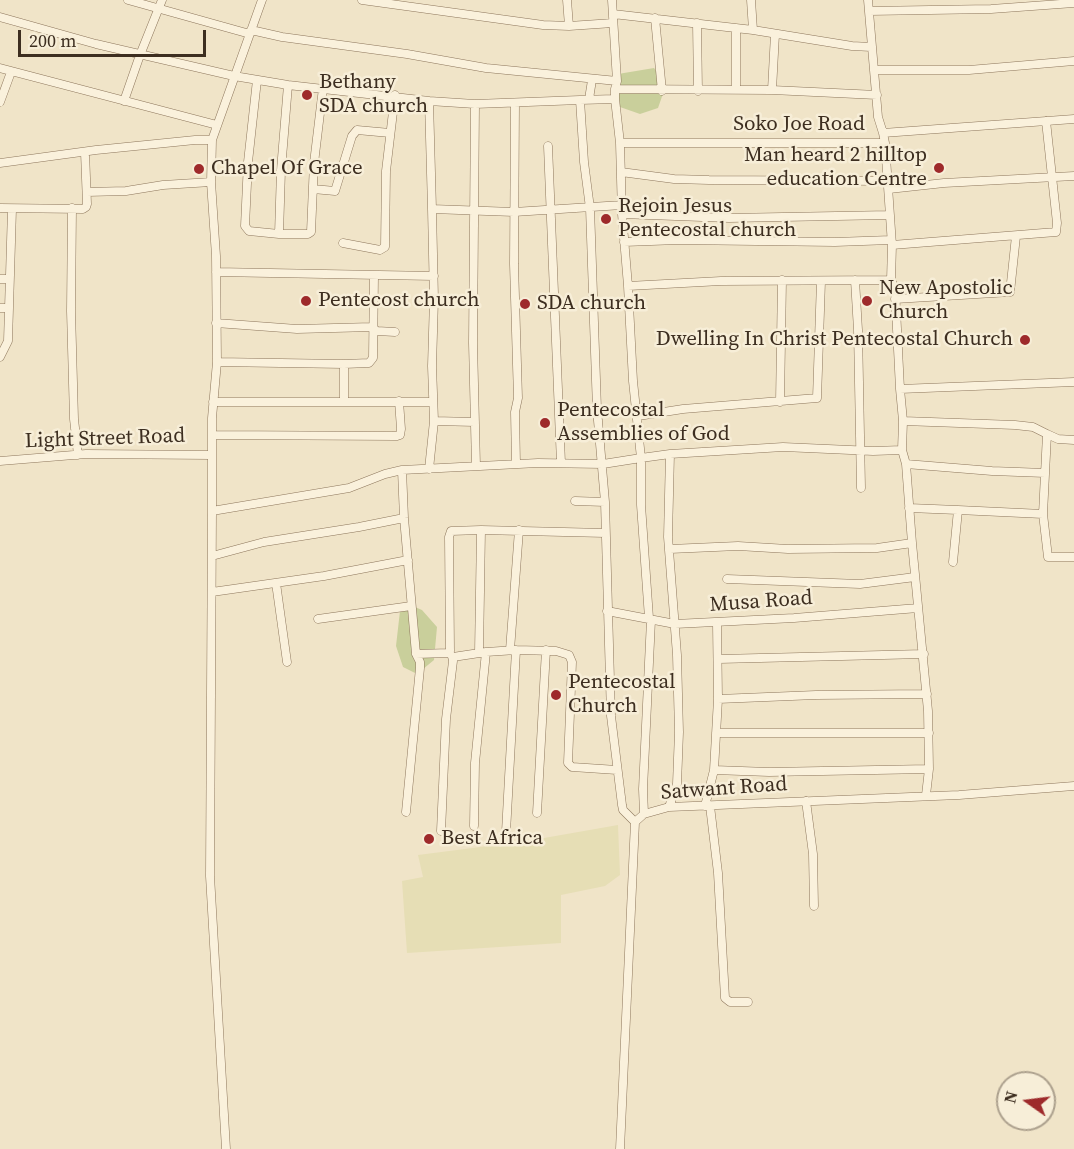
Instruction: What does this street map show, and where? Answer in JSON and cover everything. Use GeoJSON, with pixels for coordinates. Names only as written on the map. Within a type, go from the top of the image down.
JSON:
{"type":"FeatureCollection","features":[{"type":"Feature","properties":{"kind":"street"},"geometry":{"type":"LineString","coordinates":[[128,0],[282,38],[662,91],[772,90],[877,95]]}},
{"type":"Feature","properties":{"kind":"street"},"geometry":{"type":"LineString","coordinates":[[124,101],[162,0]]}},
{"type":"Feature","properties":{"kind":"street"},"geometry":{"type":"LineString","coordinates":[[226,1149],[210,876],[212,435],[217,362],[216,272],[211,182],[212,140],[262,0]]}},
{"type":"Feature","properties":{"kind":"street"},"geometry":{"type":"LineString","coordinates":[[362,0],[515,22],[569,26],[614,23]]}},
{"type":"Feature","properties":{"kind":"street"},"geometry":{"type":"LineString","coordinates":[[567,0],[569,26]]}},
{"type":"Feature","properties":{"kind":"street"},"geometry":{"type":"LineString","coordinates":[[612,0],[622,214],[633,381],[641,458],[641,505],[650,619],[644,813]]}},
{"type":"Feature","properties":{"kind":"street"},"geometry":{"type":"LineString","coordinates":[[751,0],[753,30]]}},
{"type":"Feature","properties":{"kind":"street"},"geometry":{"type":"LineString","coordinates":[[868,0],[879,124],[884,133]]}},
{"type":"Feature","properties":{"kind":"street"},"geometry":{"type":"LineString","coordinates":[[869,11],[991,9],[1074,3]]}},
{"type":"Feature","properties":{"kind":"street"},"geometry":{"type":"LineString","coordinates":[[613,14],[753,30],[871,47]]}},
{"type":"Feature","properties":{"kind":"street"},"geometry":{"type":"LineString","coordinates":[[0,17],[140,54],[234,76],[288,85],[475,104],[615,99]]}},
{"type":"Feature","properties":{"kind":"street"},"geometry":{"type":"LineString","coordinates":[[655,18],[662,91]]}},
{"type":"Feature","properties":{"kind":"street"},"geometry":{"type":"LineString","coordinates":[[698,23],[698,91]]}},
{"type":"Feature","properties":{"kind":"street"},"geometry":{"type":"LineString","coordinates":[[736,28],[736,90]]}},
{"type":"Feature","properties":{"kind":"street"},"geometry":{"type":"LineString","coordinates":[[772,90],[776,34]]}},
{"type":"Feature","properties":{"kind":"street"},"geometry":{"type":"LineString","coordinates":[[874,70],[969,70],[1074,61]]}},
{"type":"Feature","properties":{"kind":"street"},"geometry":{"type":"LineString","coordinates":[[0,68],[217,125]]}},
{"type":"Feature","properties":{"kind":"street"},"geometry":{"type":"LineString","coordinates":[[0,102],[11,72]]}},
{"type":"Feature","properties":{"kind":"street"},"geometry":{"type":"LineString","coordinates":[[257,80],[248,162],[245,226],[249,231],[279,234],[308,234],[311,232],[323,88]]}},
{"type":"Feature","properties":{"kind":"street"},"geometry":{"type":"LineString","coordinates":[[592,80],[584,100],[584,162],[590,208],[597,409],[605,502],[611,716],[623,810],[635,822]]}},
{"type":"Feature","properties":{"kind":"street"},"geometry":{"type":"LineString","coordinates":[[279,234],[281,170],[288,85]]}},
{"type":"Feature","properties":{"kind":"street"},"geometry":{"type":"LineString","coordinates":[[343,243],[380,250],[385,247],[386,171],[395,95]]}},
{"type":"Feature","properties":{"kind":"street"},"geometry":{"type":"LineString","coordinates":[[429,100],[434,276],[432,402],[434,421],[429,469]]}},
{"type":"Feature","properties":{"kind":"street"},"geometry":{"type":"LineString","coordinates":[[515,103],[514,212],[518,398],[515,412],[516,464]]}},
{"type":"Feature","properties":{"kind":"street"},"geometry":{"type":"LineString","coordinates":[[475,104],[472,343],[476,466]]}},
{"type":"Feature","properties":{"kind":"street","name":"Soko Joe Road"},"geometry":{"type":"LineString","coordinates":[[620,143],[885,143],[884,133],[1074,118]]}},
{"type":"Feature","properties":{"kind":"street"},"geometry":{"type":"LineString","coordinates":[[624,242],[892,242],[1056,232],[1053,177],[1046,121]]}},
{"type":"Feature","properties":{"kind":"street"},"geometry":{"type":"LineString","coordinates":[[313,189],[334,192],[336,190],[352,135],[357,130],[390,133]]}},
{"type":"Feature","properties":{"kind":"street"},"geometry":{"type":"LineString","coordinates":[[0,163],[195,140],[212,140]]}},
{"type":"Feature","properties":{"kind":"street"},"geometry":{"type":"LineString","coordinates":[[885,143],[892,242],[891,280],[895,289],[903,421],[902,450],[906,464],[927,694],[929,769],[926,795]]}},
{"type":"Feature","properties":{"kind":"street"},"geometry":{"type":"LineString","coordinates":[[548,146],[561,463]]}},
{"type":"Feature","properties":{"kind":"street"},"geometry":{"type":"LineString","coordinates":[[0,208],[86,207],[85,152]]}},
{"type":"Feature","properties":{"kind":"street"},"geometry":{"type":"LineString","coordinates":[[621,172],[674,178],[888,185],[1074,176]]}},
{"type":"Feature","properties":{"kind":"street"},"geometry":{"type":"LineString","coordinates":[[87,192],[211,182]]}},
{"type":"Feature","properties":{"kind":"street"},"geometry":{"type":"LineString","coordinates":[[432,209],[514,212],[622,205]]}},
{"type":"Feature","properties":{"kind":"street"},"geometry":{"type":"LineString","coordinates":[[0,357],[8,341],[12,208]]}},
{"type":"Feature","properties":{"kind":"street"},"geometry":{"type":"LineString","coordinates":[[72,208],[71,311],[74,418],[78,455]]}},
{"type":"Feature","properties":{"kind":"street"},"geometry":{"type":"LineString","coordinates":[[622,214],[729,218],[890,215]]}},
{"type":"Feature","properties":{"kind":"street"},"geometry":{"type":"LineString","coordinates":[[895,299],[1010,292],[1016,236]]}},
{"type":"Feature","properties":{"kind":"street"},"geometry":{"type":"LineString","coordinates":[[216,272],[434,276]]}},
{"type":"Feature","properties":{"kind":"street"},"geometry":{"type":"LineString","coordinates":[[217,362],[369,363],[372,360],[374,276]]}},
{"type":"Feature","properties":{"kind":"street"},"geometry":{"type":"LineString","coordinates":[[0,279],[9,279]]}},
{"type":"Feature","properties":{"kind":"street"},"geometry":{"type":"LineString","coordinates":[[628,286],[782,280],[891,280]]}},
{"type":"Feature","properties":{"kind":"street"},"geometry":{"type":"LineString","coordinates":[[780,402],[782,280]]}},
{"type":"Feature","properties":{"kind":"street"},"geometry":{"type":"LineString","coordinates":[[855,280],[861,488]]}},
{"type":"Feature","properties":{"kind":"street"},"geometry":{"type":"LineString","coordinates":[[638,416],[713,406],[815,399],[819,395],[821,281]]}},
{"type":"Feature","properties":{"kind":"street"},"geometry":{"type":"LineString","coordinates":[[0,308],[9,308]]}},
{"type":"Feature","properties":{"kind":"street"},"geometry":{"type":"LineString","coordinates":[[216,323],[297,329],[372,327],[377,331],[395,332]]}},
{"type":"Feature","properties":{"kind":"street"},"geometry":{"type":"LineString","coordinates":[[344,364],[344,402]]}},
{"type":"Feature","properties":{"kind":"street"},"geometry":{"type":"LineString","coordinates":[[900,389],[1074,382]]}},
{"type":"Feature","properties":{"kind":"street"},"geometry":{"type":"LineString","coordinates":[[212,435],[397,436],[400,435],[401,429],[399,401]]}},
{"type":"Feature","properties":{"kind":"street"},"geometry":{"type":"LineString","coordinates":[[213,402],[432,402]]}},
{"type":"Feature","properties":{"kind":"street"},"geometry":{"type":"LineString","coordinates":[[434,421],[475,422]]}},
{"type":"Feature","properties":{"kind":"street"},"geometry":{"type":"LineString","coordinates":[[903,421],[1015,425],[1033,427],[1058,439],[1074,440]]}},
{"type":"Feature","properties":{"kind":"street"},"geometry":{"type":"LineString","coordinates":[[1047,434],[1043,514],[1048,557],[1074,557]]}},
{"type":"Feature","properties":{"kind":"street"},"geometry":{"type":"LineString","coordinates":[[212,511],[349,488],[402,470],[516,464],[603,464],[670,454],[783,447],[860,451],[902,450]]}},
{"type":"Feature","properties":{"kind":"street","name":"Light Street Road"},"geometry":{"type":"LineString","coordinates":[[0,461],[132,453],[212,455]]}},
{"type":"Feature","properties":{"kind":"street"},"geometry":{"type":"LineString","coordinates":[[669,807],[677,784],[679,763],[678,684],[670,549],[670,454]]}},
{"type":"Feature","properties":{"kind":"street"},"geometry":{"type":"LineString","coordinates":[[906,464],[1045,473]]}},
{"type":"Feature","properties":{"kind":"street"},"geometry":{"type":"LineString","coordinates":[[402,470],[411,606],[416,654],[420,662],[406,812]]}},
{"type":"Feature","properties":{"kind":"street"},"geometry":{"type":"LineString","coordinates":[[575,501],[605,502]]}},
{"type":"Feature","properties":{"kind":"street"},"geometry":{"type":"LineString","coordinates":[[909,508],[1043,514]]}},
{"type":"Feature","properties":{"kind":"street"},"geometry":{"type":"LineString","coordinates":[[953,562],[958,510]]}},
{"type":"Feature","properties":{"kind":"street"},"geometry":{"type":"LineString","coordinates":[[213,556],[264,542],[404,518]]}},
{"type":"Feature","properties":{"kind":"street"},"geometry":{"type":"LineString","coordinates":[[441,831],[451,655],[450,534],[452,530],[605,533]]}},
{"type":"Feature","properties":{"kind":"street"},"geometry":{"type":"LineString","coordinates":[[474,826],[482,652],[481,530]]}},
{"type":"Feature","properties":{"kind":"street"},"geometry":{"type":"LineString","coordinates":[[506,832],[519,530]]}},
{"type":"Feature","properties":{"kind":"street"},"geometry":{"type":"LineString","coordinates":[[670,549],[738,546],[788,549],[877,548],[912,543]]}},
{"type":"Feature","properties":{"kind":"street"},"geometry":{"type":"LineString","coordinates":[[212,592],[378,567],[408,560]]}},
{"type":"Feature","properties":{"kind":"street"},"geometry":{"type":"LineString","coordinates":[[727,579],[860,584],[915,577]]}},
{"type":"Feature","properties":{"kind":"street"},"geometry":{"type":"LineString","coordinates":[[276,583],[287,662]]}},
{"type":"Feature","properties":{"kind":"street"},"geometry":{"type":"LineString","coordinates":[[318,619],[411,606]]}},
{"type":"Feature","properties":{"kind":"street","name":"Musa Road"},"geometry":{"type":"LineString","coordinates":[[607,611],[675,624],[918,608]]}},
{"type":"Feature","properties":{"kind":"street"},"geometry":{"type":"LineString","coordinates":[[717,623],[718,699],[714,770],[707,806],[718,873],[725,998],[730,1002],[748,1002]]}},
{"type":"Feature","properties":{"kind":"street"},"geometry":{"type":"LineString","coordinates":[[416,654],[451,655],[513,650],[546,650],[566,653],[572,662],[568,763],[572,767],[617,770]]}},
{"type":"Feature","properties":{"kind":"street"},"geometry":{"type":"LineString","coordinates":[[537,813],[546,650]]}},
{"type":"Feature","properties":{"kind":"street"},"geometry":{"type":"LineString","coordinates":[[718,659],[924,654]]}},
{"type":"Feature","properties":{"kind":"street"},"geometry":{"type":"LineString","coordinates":[[718,699],[927,694]]}},
{"type":"Feature","properties":{"kind":"street"},"geometry":{"type":"LineString","coordinates":[[716,733],[928,733]]}},
{"type":"Feature","properties":{"kind":"street"},"geometry":{"type":"LineString","coordinates":[[714,770],[770,772],[929,769]]}},
{"type":"Feature","properties":{"kind":"street","name":"Satwant Road"},"geometry":{"type":"LineString","coordinates":[[620,1149],[635,822],[644,813],[669,807],[1074,786]]}},
{"type":"Feature","properties":{"kind":"street"},"geometry":{"type":"LineString","coordinates":[[806,801],[813,854],[814,906]]}},
{"type":"Feature","properties":{"kind":"shaded area"},"geometry":{"type":"Polygon","coordinates":[[[618,825],[620,875],[605,886],[561,895],[561,943],[407,953],[402,881],[423,877],[418,855],[527,841],[618,825]]]}},
{"type":"Feature","properties":{"kind":"green space"},"geometry":{"type":"Polygon","coordinates":[[[654,68],[666,85],[658,108],[640,114],[620,107],[613,91],[618,74],[654,68]]]}},
{"type":"Feature","properties":{"kind":"green space"},"geometry":{"type":"Polygon","coordinates":[[[410,605],[422,610],[437,627],[434,660],[417,674],[403,667],[396,646],[400,611],[410,605]]]}},
{"type":"Feature","properties":{"kind":"place","name":"Bethany SDA church"},"geometry":{"type":"Point","coordinates":[307,95]}},
{"type":"Feature","properties":{"kind":"place","name":"Man heard 2 hilltop education Centre"},"geometry":{"type":"Point","coordinates":[939,168]}},
{"type":"Feature","properties":{"kind":"place","name":"Chapel Of Grace"},"geometry":{"type":"Point","coordinates":[199,169]}},
{"type":"Feature","properties":{"kind":"place","name":"Rejoin Jesus Pentecostal church"},"geometry":{"type":"Point","coordinates":[606,219]}},
{"type":"Feature","properties":{"kind":"place","name":"Pentecost church"},"geometry":{"type":"Point","coordinates":[306,301]}},
{"type":"Feature","properties":{"kind":"place","name":"New Apostolic Church"},"geometry":{"type":"Point","coordinates":[867,301]}},
{"type":"Feature","properties":{"kind":"place","name":"SDA church"},"geometry":{"type":"Point","coordinates":[525,304]}},
{"type":"Feature","properties":{"kind":"place","name":"Dwelling In Christ Pentecostal Church"},"geometry":{"type":"Point","coordinates":[1025,340]}},
{"type":"Feature","properties":{"kind":"place","name":"Pentecostal Assemblies of God"},"geometry":{"type":"Point","coordinates":[545,423]}},
{"type":"Feature","properties":{"kind":"place","name":"Pentecostal Church"},"geometry":{"type":"Point","coordinates":[556,695]}},
{"type":"Feature","properties":{"kind":"place","name":"Best Africa"},"geometry":{"type":"Point","coordinates":[429,839]}}]}
